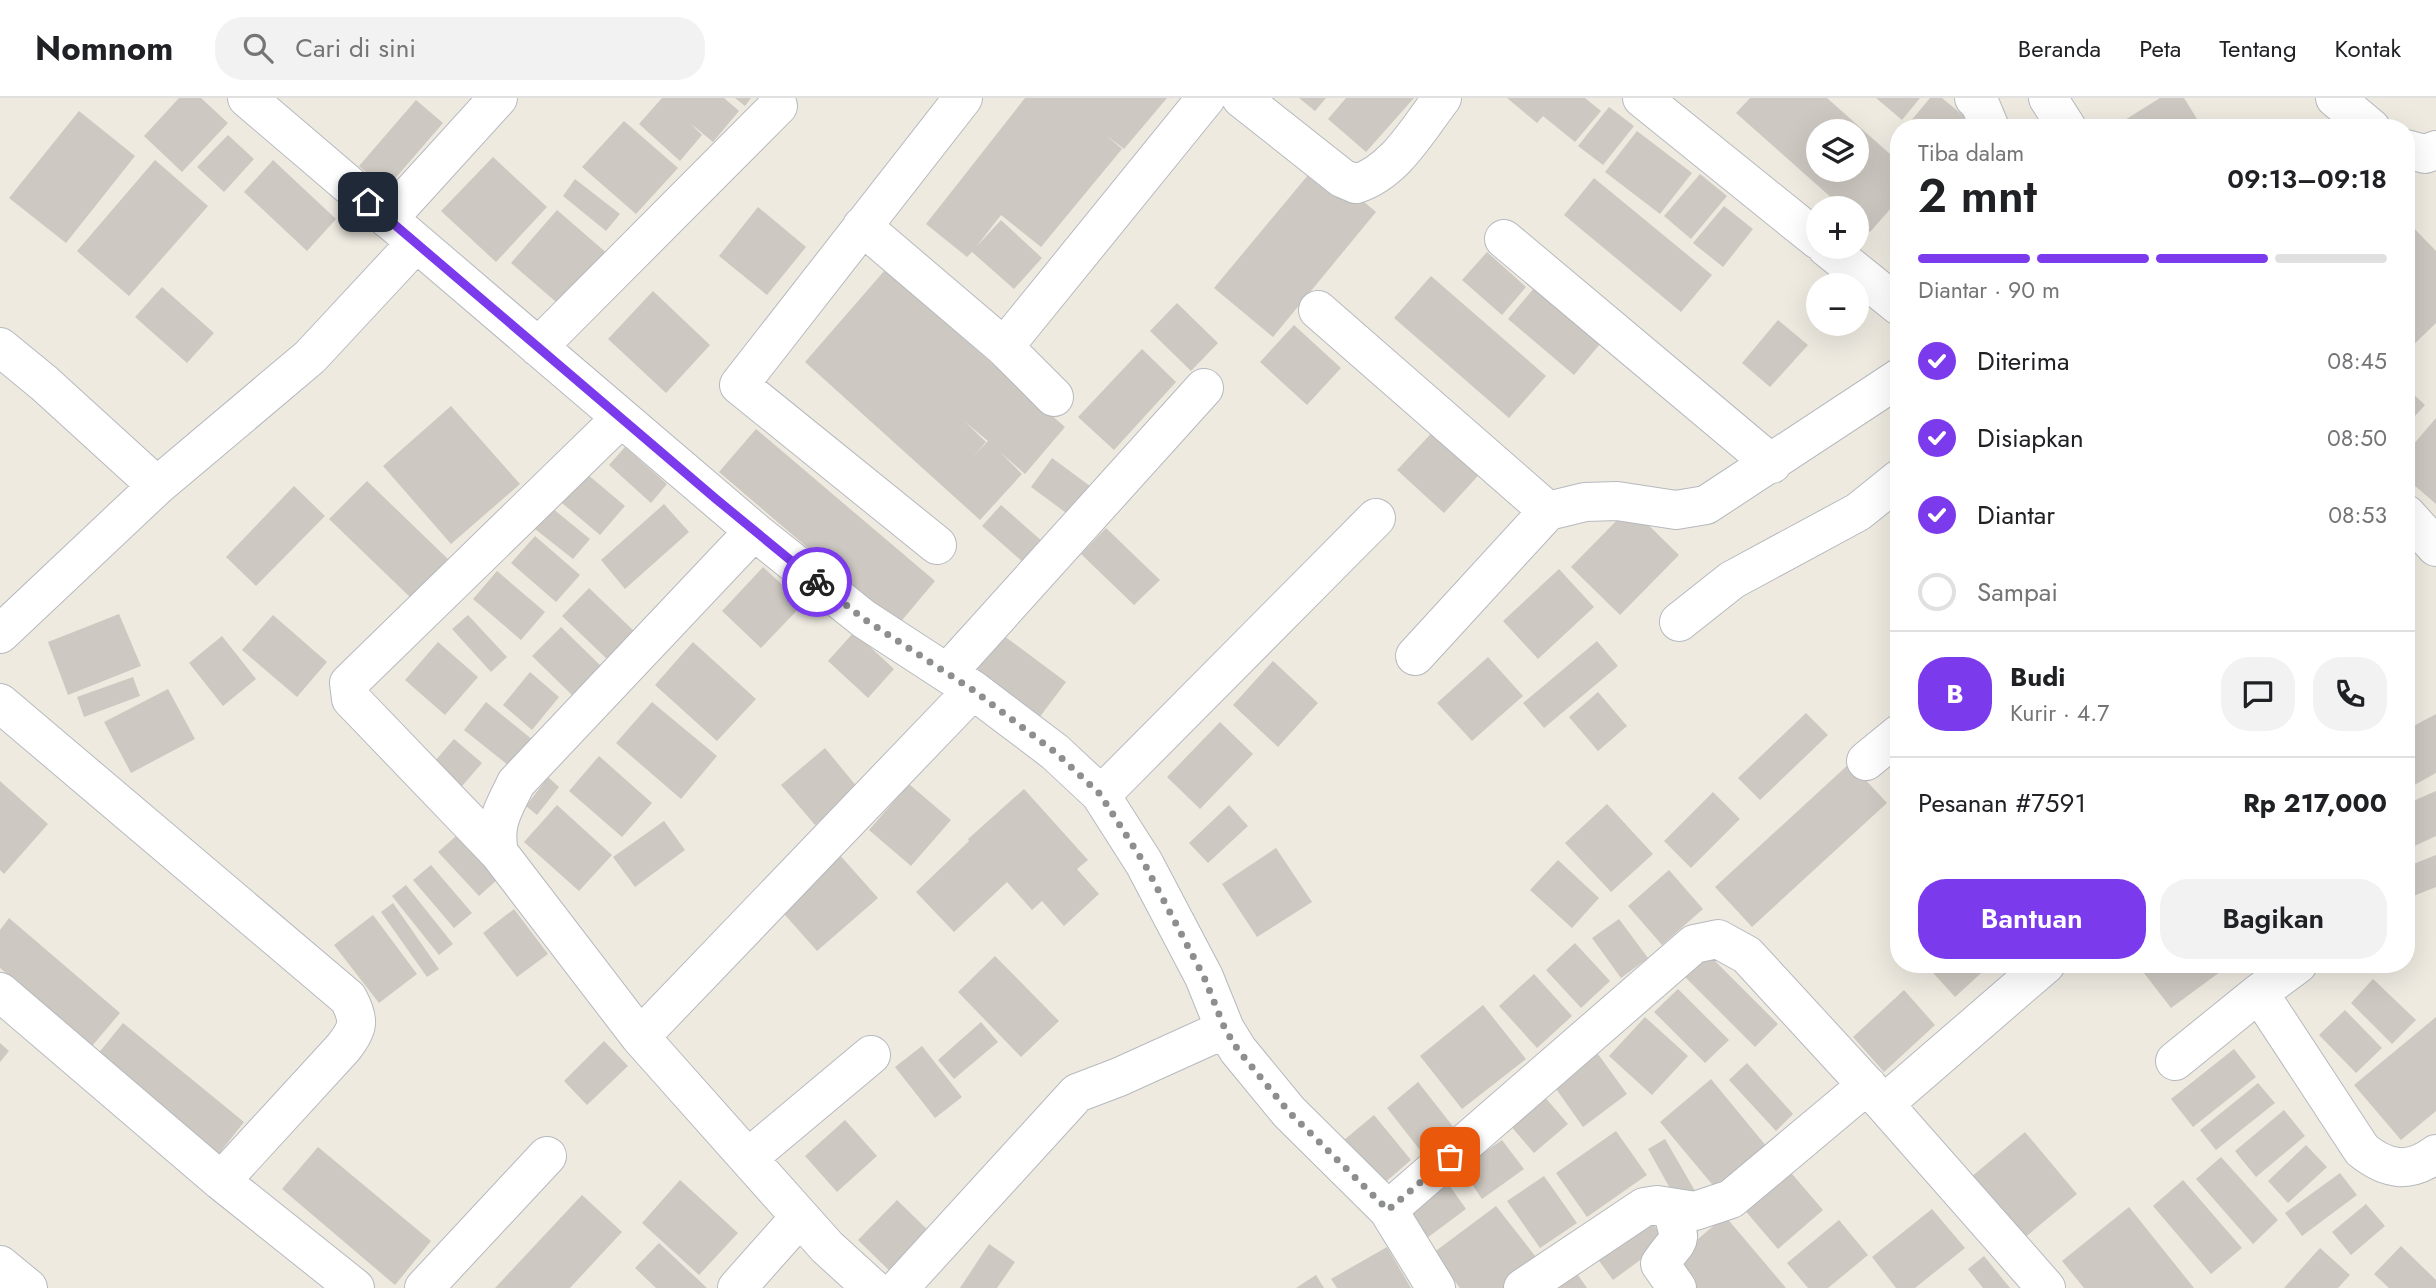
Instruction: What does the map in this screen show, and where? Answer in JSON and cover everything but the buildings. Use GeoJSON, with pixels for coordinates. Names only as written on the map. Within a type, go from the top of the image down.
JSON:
{"type":"FeatureCollection","features":[{"type":"Feature","properties":{"kind":"street"},"geometry":{"type":"LineString","coordinates":[[247,98],[754,531],[864,619],[960,681],[1055,752],[1100,794],[1144,863],[1204,977],[1225,1029],[1289,1112],[1388,1210],[1436,1288]]}},
{"type":"Feature","properties":{"kind":"street"},"geometry":{"type":"LineString","coordinates":[[0,634],[157,486],[310,357],[498,98]]}},
{"type":"Feature","properties":{"kind":"street"},"geometry":{"type":"LineString","coordinates":[[937,545],[739,385],[963,98]]}},
{"type":"Feature","properties":{"kind":"street"},"geometry":{"type":"LineString","coordinates":[[1004,347],[1206,98]]}},
{"type":"Feature","properties":{"kind":"street"},"geometry":{"type":"LineString","coordinates":[[1241,98],[1342,178],[1356,184],[1368,180],[1389,166],[1442,98]]}},
{"type":"Feature","properties":{"kind":"street"},"geometry":{"type":"LineString","coordinates":[[1642,98],[1806,230]]}},
{"type":"Feature","properties":{"kind":"street"},"geometry":{"type":"LineString","coordinates":[[1974,98],[1980,104],[1986,119]]}},
{"type":"Feature","properties":{"kind":"street"},"geometry":{"type":"LineString","coordinates":[[2048,98],[2061,119]]}},
{"type":"Feature","properties":{"kind":"street"},"geometry":{"type":"LineString","coordinates":[[2335,98],[2360,119]]}},
{"type":"Feature","properties":{"kind":"street"},"geometry":{"type":"LineString","coordinates":[[538,347],[778,106]]}},
{"type":"Feature","properties":{"kind":"street"},"geometry":{"type":"LineString","coordinates":[[2415,151],[2425,154],[2436,150]]}},
{"type":"Feature","properties":{"kind":"street"},"geometry":{"type":"LineString","coordinates":[[862,226],[1004,347],[1054,397]]}},
{"type":"Feature","properties":{"kind":"street"},"geometry":{"type":"LineString","coordinates":[[1504,239],[1772,464]]}},
{"type":"Feature","properties":{"kind":"street"},"geometry":{"type":"LineString","coordinates":[[1841,259],[1890,299]]}},
{"type":"Feature","properties":{"kind":"street"},"geometry":{"type":"LineString","coordinates":[[1318,310],[1548,511]]}},
{"type":"Feature","properties":{"kind":"street"},"geometry":{"type":"LineString","coordinates":[[0,347],[44,383],[157,486]]}},
{"type":"Feature","properties":{"kind":"street"},"geometry":{"type":"LineString","coordinates":[[1415,656],[1548,511],[1585,502],[1617,502],[1676,510],[1706,505],[1772,464],[1890,384]]}},
{"type":"Feature","properties":{"kind":"street"},"geometry":{"type":"LineString","coordinates":[[640,1037],[960,681],[1204,388]]}},
{"type":"Feature","properties":{"kind":"street"},"geometry":{"type":"LineString","coordinates":[[621,418],[349,683],[351,699],[499,853],[640,1037],[827,1247],[873,1288]]}},
{"type":"Feature","properties":{"kind":"street"},"geometry":{"type":"LineString","coordinates":[[1679,622],[1732,580],[1858,512],[1890,486]]}},
{"type":"Feature","properties":{"kind":"street"},"geometry":{"type":"LineString","coordinates":[[1100,794],[1376,518]]}},
{"type":"Feature","properties":{"kind":"street"},"geometry":{"type":"LineString","coordinates":[[2415,524],[2436,547]]}},
{"type":"Feature","properties":{"kind":"street"},"geometry":{"type":"LineString","coordinates":[[499,853],[496,838],[498,820],[516,783],[754,531]]}},
{"type":"Feature","properties":{"kind":"street"},"geometry":{"type":"LineString","coordinates":[[0,703],[348,998],[356,1014],[357,1024],[352,1037],[221,1181]]}},
{"type":"Feature","properties":{"kind":"street"},"geometry":{"type":"LineString","coordinates":[[1866,761],[1890,741]]}},
{"type":"Feature","properties":{"kind":"street"},"geometry":{"type":"LineString","coordinates":[[1388,1210],[1694,944],[1718,939],[1747,956],[1876,1094],[2046,1288]]}},
{"type":"Feature","properties":{"kind":"street"},"geometry":{"type":"LineString","coordinates":[[1523,1288],[1644,1207],[1657,1205],[1695,1211],[1731,1199],[1876,1094],[2034,973]]}},
{"type":"Feature","properties":{"kind":"street"},"geometry":{"type":"LineString","coordinates":[[2175,1061],[2286,973]]}},
{"type":"Feature","properties":{"kind":"street"},"geometry":{"type":"LineString","coordinates":[[0,992],[221,1181],[355,1288]]}},
{"type":"Feature","properties":{"kind":"street"},"geometry":{"type":"LineString","coordinates":[[2259,993],[2362,1150],[2377,1162],[2402,1170],[2436,1154]]}},
{"type":"Feature","properties":{"kind":"street"},"geometry":{"type":"LineString","coordinates":[[899,1288],[1077,1093],[1225,1029]]}},
{"type":"Feature","properties":{"kind":"street"},"geometry":{"type":"LineString","coordinates":[[748,1158],[871,1055]]}},
{"type":"Feature","properties":{"kind":"street"},"geometry":{"type":"LineString","coordinates":[[424,1288],[547,1156]]}},
{"type":"Feature","properties":{"kind":"street"},"geometry":{"type":"LineString","coordinates":[[1672,1209],[1680,1237],[1660,1264],[1676,1288]]}},
{"type":"Feature","properties":{"kind":"street"},"geometry":{"type":"LineString","coordinates":[[737,1288],[800,1217]]}},
{"type":"Feature","properties":{"kind":"street"},"geometry":{"type":"LineString","coordinates":[[0,1265],[28,1288]]}},
{"type":"Feature","properties":{"kind":"way so far"},"geometry":{"type":"LineString","coordinates":[[817,582],[864,619],[973,690],[1055,752],[1100,794],[1144,863],[1204,977],[1225,1029],[1238,1050],[1289,1112],[1368,1192],[1388,1210],[1450,1157]]}},
{"type":"Feature","properties":{"kind":"route"},"geometry":{"type":"LineString","coordinates":[[368,202],[817,582]]}}]}
